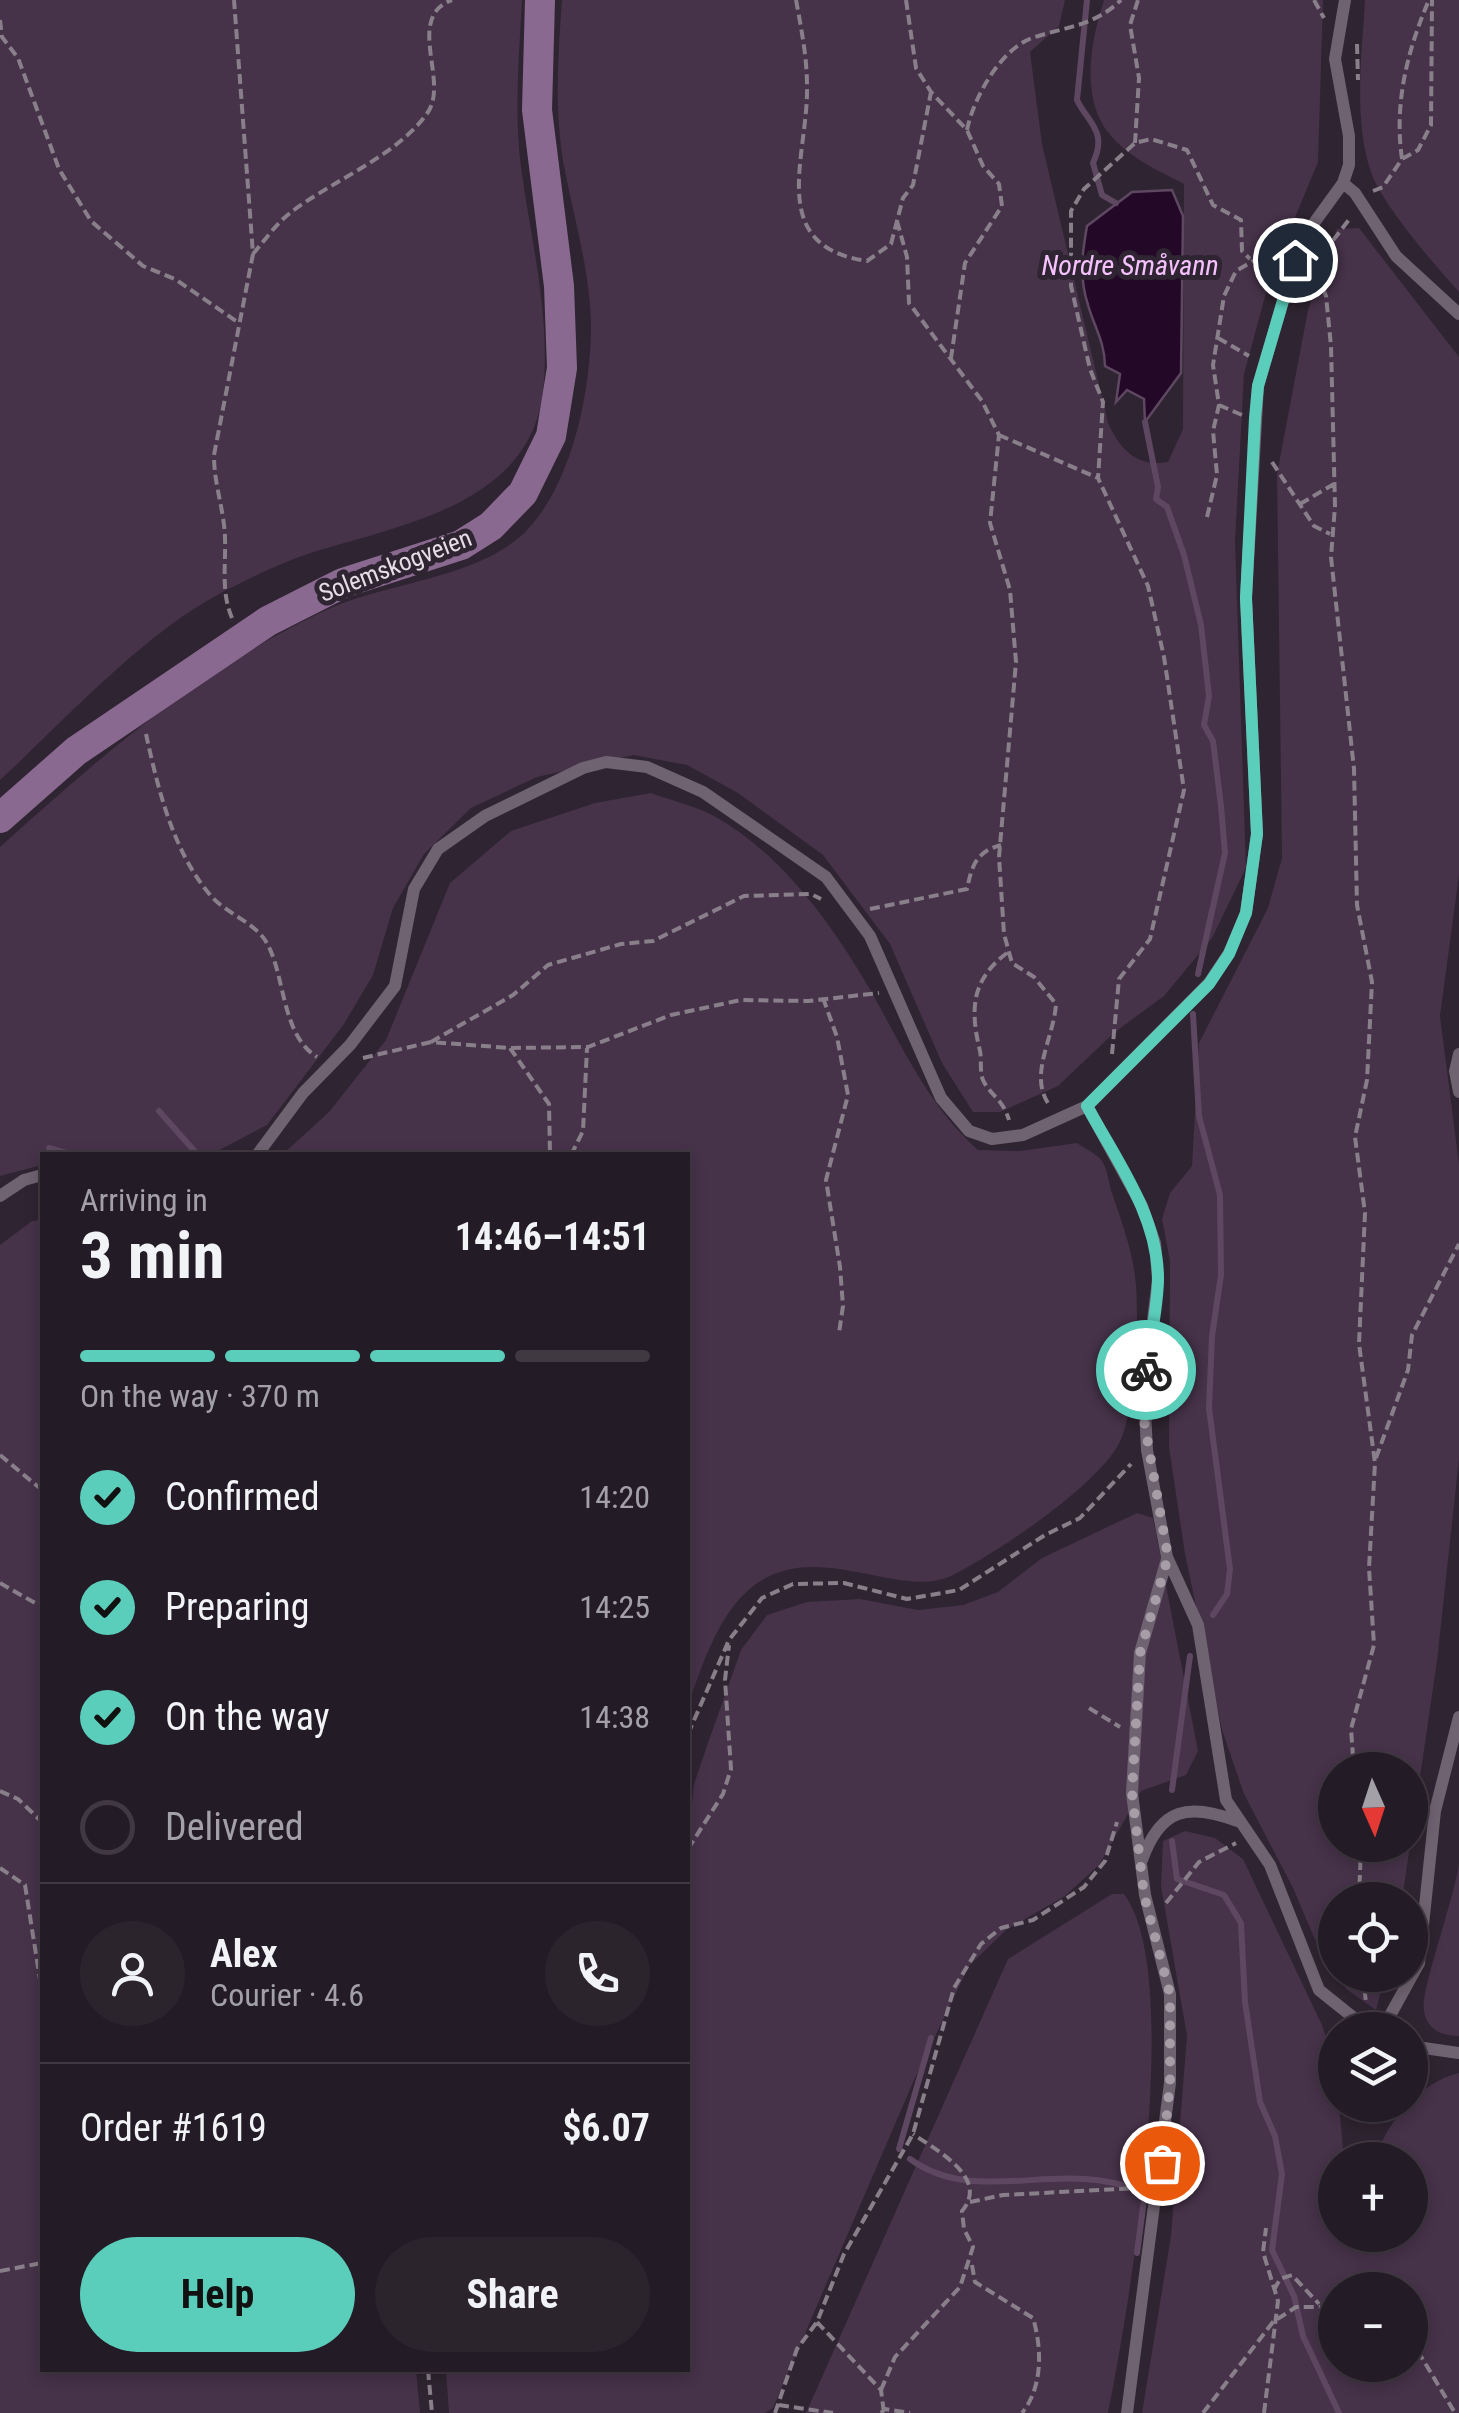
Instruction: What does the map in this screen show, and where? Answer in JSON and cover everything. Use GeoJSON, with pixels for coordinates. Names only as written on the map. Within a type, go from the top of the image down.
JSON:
{"type":"FeatureCollection","features":[{"type":"Feature","properties":{"kind":"street","name":"Solemskogveien"},"geometry":{"type":"LineString","coordinates":[[0,818],[64,760],[241,639],[322,592],[461,545],[510,509],[540,464],[556,414],[562,338],[538,132],[540,0]]}},
{"type":"Feature","properties":{"kind":"lane"},"geometry":{"type":"LineString","coordinates":[[1345,0],[1334,59],[1350,151],[1349,188],[1396,256],[1459,314]]}},
{"type":"Feature","properties":{"kind":"lane"},"geometry":{"type":"LineString","coordinates":[[259,1152],[396,986],[414,890],[438,849],[484,816],[584,768],[618,762],[670,775],[792,848],[844,898],[898,992],[952,1115],[980,1136],[1015,1137],[1087,1106],[1209,984],[1229,954],[1250,894],[1257,834],[1246,598],[1255,425],[1265,362],[1306,234],[1349,188]]}},
{"type":"Feature","properties":{"kind":"lane"},"geometry":{"type":"LineString","coordinates":[[1459,1054],[1455,1072],[1459,1092]]}},
{"type":"Feature","properties":{"kind":"lane"},"geometry":{"type":"LineString","coordinates":[[1087,1106],[1142,1206],[1154,1243],[1158,1280],[1144,1391],[1147,1450],[1168,1557],[1198,1626],[1226,1800],[1270,1866],[1319,1990],[1346,2012]]}},
{"type":"Feature","properties":{"kind":"lane"},"geometry":{"type":"LineString","coordinates":[[0,1196],[24,1180],[40,1176]]}},
{"type":"Feature","properties":{"kind":"lane"},"geometry":{"type":"LineString","coordinates":[[1128,2413],[1166,2139],[1171,2019],[1170,1994],[1141,1865],[1132,1793],[1133,1732],[1140,1653],[1168,1557]]}},
{"type":"Feature","properties":{"kind":"lane"},"geometry":{"type":"LineString","coordinates":[[1392,2012],[1418,1962],[1436,1811],[1459,1717]]}},
{"type":"Feature","properties":{"kind":"lane"},"geometry":{"type":"LineString","coordinates":[[1141,1865],[1152,1835],[1176,1814],[1198,1810],[1237,1821]]}},
{"type":"Feature","properties":{"kind":"lane"},"geometry":{"type":"LineString","coordinates":[[1428,2049],[1459,2053]]}},
{"type":"Feature","properties":{"kind":"path"},"geometry":{"type":"LineString","coordinates":[[234,0],[254,254],[214,456],[214,488],[224,523],[224,593],[241,639]]}},
{"type":"Feature","properties":{"kind":"path"},"geometry":{"type":"LineString","coordinates":[[254,254],[289,214],[364,165],[428,113],[436,96],[430,70],[432,14],[440,4],[452,0]]}},
{"type":"Feature","properties":{"kind":"path"},"geometry":{"type":"LineString","coordinates":[[796,0],[808,86],[796,180],[808,231],[838,257],[868,261],[890,244],[902,198],[913,185],[931,92]]}},
{"type":"Feature","properties":{"kind":"path"},"geometry":{"type":"LineString","coordinates":[[906,0],[916,68],[931,92],[968,130],[983,166],[1000,184],[1002,206],[965,264],[951,358]]}},
{"type":"Feature","properties":{"kind":"path"},"geometry":{"type":"LineString","coordinates":[[968,130],[979,92],[1024,42],[1082,27],[1121,0]]}},
{"type":"Feature","properties":{"kind":"path"},"geometry":{"type":"LineString","coordinates":[[1135,143],[1139,78],[1130,26],[1138,0]]}},
{"type":"Feature","properties":{"kind":"path"},"geometry":{"type":"LineString","coordinates":[[1402,159],[1397,118],[1402,85],[1430,0]]}},
{"type":"Feature","properties":{"kind":"path"},"geometry":{"type":"LineString","coordinates":[[1353,1752],[1351,1729],[1374,1645],[1369,1568],[1374,1463],[1360,1358],[1365,1213],[1355,1137],[1367,1080],[1372,982],[1356,905],[1354,769],[1334,611],[1330,534],[1334,484],[1333,372],[1326,296],[1321,283],[1328,247],[1351,222],[1349,188],[1382,187],[1402,159],[1418,150],[1431,125],[1430,0]]}},
{"type":"Feature","properties":{"kind":"path"},"geometry":{"type":"LineString","coordinates":[[0,20],[2,37],[18,58],[58,170],[91,222],[142,266],[175,279],[239,322]]}},
{"type":"Feature","properties":{"kind":"path"},"geometry":{"type":"LineString","coordinates":[[1109,1084],[1119,979],[1150,940],[1184,790],[1148,586],[1098,478],[1103,402],[1090,369],[1071,286],[1070,216],[1084,189],[1135,143],[1151,139],[1187,150],[1213,206],[1241,220],[1242,251],[1251,261]]}},
{"type":"Feature","properties":{"kind":"path"},"geometry":{"type":"LineString","coordinates":[[897,221],[907,257],[908,303],[939,349],[951,358],[999,435],[1098,478]]}},
{"type":"Feature","properties":{"kind":"path"},"geometry":{"type":"LineString","coordinates":[[1208,517],[1217,476],[1213,431],[1219,405],[1213,366],[1224,296],[1236,270],[1306,234]]}},
{"type":"Feature","properties":{"kind":"path"},"geometry":{"type":"LineString","coordinates":[[1218,338],[1265,362]]}},
{"type":"Feature","properties":{"kind":"path"},"geometry":{"type":"LineString","coordinates":[[1219,405],[1255,425],[1314,526],[1330,534]]}},
{"type":"Feature","properties":{"kind":"path"},"geometry":{"type":"LineString","coordinates":[[999,435],[990,523],[1010,590],[1016,662],[1001,792],[1007,954],[1049,992],[1056,1004],[1054,1031],[1038,1072],[1044,1100],[1070,1115]]}},
{"type":"Feature","properties":{"kind":"path"},"geometry":{"type":"LineString","coordinates":[[1300,504],[1334,484]]}},
{"type":"Feature","properties":{"kind":"path"},"geometry":{"type":"LineString","coordinates":[[140,708],[158,787],[178,840],[212,896],[264,940],[284,999],[308,1051],[330,1066],[430,1042],[514,995],[548,965],[621,944],[653,941],[737,899],[766,893],[811,894],[829,902],[844,898]]}},
{"type":"Feature","properties":{"kind":"path"},"geometry":{"type":"LineString","coordinates":[[854,912],[967,889],[972,863],[986,849],[1001,845]]}},
{"type":"Feature","properties":{"kind":"path"},"geometry":{"type":"LineString","coordinates":[[1007,954],[991,965],[976,986],[973,1028],[982,1080],[1003,1099],[1015,1137]]}},
{"type":"Feature","properties":{"kind":"path"},"geometry":{"type":"LineString","coordinates":[[430,1042],[510,1048],[588,1046],[670,1014],[742,1000],[898,992]]}},
{"type":"Feature","properties":{"kind":"path"},"geometry":{"type":"LineString","coordinates":[[823,998],[837,1037],[848,1095],[826,1180],[843,1306],[839,1333]]}},
{"type":"Feature","properties":{"kind":"path"},"geometry":{"type":"LineString","coordinates":[[574,1152],[584,1131],[588,1046]]}},
{"type":"Feature","properties":{"kind":"path"},"geometry":{"type":"LineString","coordinates":[[510,1048],[549,1104],[550,1152]]}},
{"type":"Feature","properties":{"kind":"path"},"geometry":{"type":"LineString","coordinates":[[1374,1463],[1408,1370],[1412,1335],[1459,1244]]}},
{"type":"Feature","properties":{"kind":"path"},"geometry":{"type":"LineString","coordinates":[[690,1729],[729,1640],[762,1598],[793,1584],[844,1584],[908,1599],[959,1590],[1045,1535],[1080,1518],[1147,1450]]}},
{"type":"Feature","properties":{"kind":"path"},"geometry":{"type":"LineString","coordinates":[[0,1456],[40,1488]]}},
{"type":"Feature","properties":{"kind":"path"},"geometry":{"type":"LineString","coordinates":[[0,1582],[40,1606]]}},
{"type":"Feature","properties":{"kind":"path"},"geometry":{"type":"LineString","coordinates":[[690,1847],[722,1794],[731,1769],[725,1680],[729,1640]]}},
{"type":"Feature","properties":{"kind":"path"},"geometry":{"type":"LineString","coordinates":[[1089,1708],[1133,1732]]}},
{"type":"Feature","properties":{"kind":"path"},"geometry":{"type":"LineString","coordinates":[[0,1791],[18,1800],[40,1820]]}},
{"type":"Feature","properties":{"kind":"path"},"geometry":{"type":"LineString","coordinates":[[775,2413],[797,2348],[816,2322],[844,2254],[914,2134],[954,1988],[981,1944],[1002,1928],[1032,1920],[1084,1887],[1105,1861],[1132,1793]]}},
{"type":"Feature","properties":{"kind":"path"},"geometry":{"type":"LineString","coordinates":[[1152,1923],[1200,1862],[1221,1848],[1253,1838]]}},
{"type":"Feature","properties":{"kind":"path"},"geometry":{"type":"LineString","coordinates":[[0,1868],[25,1885],[40,1979]]}},
{"type":"Feature","properties":{"kind":"path"},"geometry":{"type":"LineString","coordinates":[[914,2134],[964,2172],[970,2202]]}},
{"type":"Feature","properties":{"kind":"path"},"geometry":{"type":"LineString","coordinates":[[1022,2413],[1029,2404],[1038,2369],[1040,2341],[1033,2318],[975,2282],[973,2247],[964,2229],[962,2211],[970,2202],[1003,2196],[1159,2187]]}},
{"type":"Feature","properties":{"kind":"path"},"geometry":{"type":"LineString","coordinates":[[1264,2413],[1274,2290],[1263,2252],[1266,2228]]}},
{"type":"Feature","properties":{"kind":"path"},"geometry":{"type":"LineString","coordinates":[[910,2413],[883,2412],[881,2390],[895,2357],[960,2287],[972,2261]]}},
{"type":"Feature","properties":{"kind":"path"},"geometry":{"type":"LineString","coordinates":[[0,2271],[40,2262]]}},
{"type":"Feature","properties":{"kind":"path"},"geometry":{"type":"LineString","coordinates":[[1274,2290],[1280,2279],[1292,2276],[1318,2303]]}},
{"type":"Feature","properties":{"kind":"path"},"geometry":{"type":"LineString","coordinates":[[1203,2413],[1273,2322],[1296,2308],[1318,2306]]}},
{"type":"Feature","properties":{"kind":"path"},"geometry":{"type":"LineString","coordinates":[[816,2322],[881,2390]]}},
{"type":"Feature","properties":{"kind":"path"},"geometry":{"type":"LineString","coordinates":[[1428,2368],[1455,2413]]}},
{"type":"Feature","properties":{"kind":"path"},"geometry":{"type":"LineString","coordinates":[[428,2372],[432,2413]]}},
{"type":"Feature","properties":{"kind":"path"},"geometry":{"type":"LineString","coordinates":[[779,2405],[833,2413]]}},
{"type":"Feature","properties":{"kind":"shaded area"},"geometry":{"type":"Polygon","coordinates":[[[0,0],[522,0],[519,146],[539,279],[545,364],[543,392],[532,431],[512,463],[484,487],[451,507],[414,522],[281,564],[190,611],[133,655],[0,780],[0,0]]]}},
{"type":"Feature","properties":{"kind":"shaded area"},"geometry":{"type":"Polygon","coordinates":[[[562,0],[1065,0],[1059,26],[1030,52],[1042,144],[1108,423],[1131,454],[1157,463],[1168,462],[1183,429],[1184,184],[1127,151],[1101,121],[1091,88],[1091,70],[1104,0],[1323,0],[1318,162],[1270,278],[1244,374],[1235,542],[1246,868],[1212,938],[1164,996],[1115,1032],[1058,1086],[1000,1112],[973,1112],[942,1063],[890,944],[823,855],[738,793],[687,765],[633,755],[537,777],[471,808],[424,854],[393,908],[373,975],[344,1024],[267,1125],[216,1152],[40,1152],[40,1166],[0,1176],[0,847],[113,748],[192,688],[322,612],[485,559],[529,528],[557,485],[583,407],[591,329],[585,267],[564,166],[558,62],[562,0]]]}},
{"type":"Feature","properties":{"kind":"shaded area"},"geometry":{"type":"Polygon","coordinates":[[[1365,0],[1459,0],[1459,292],[1398,218],[1371,172],[1360,109],[1365,0]]]}},
{"type":"Feature","properties":{"kind":"shaded area"},"geometry":{"type":"Polygon","coordinates":[[[1359,228],[1459,357],[1459,875],[1440,1016],[1459,1164],[1459,1459],[1424,1752],[1318,1752],[1318,1862],[1408,1862],[1405,1882],[1318,1882],[1318,1947],[1293,1888],[1244,1794],[1222,1730],[1185,1554],[1169,1447],[1170,1261],[1162,1219],[1170,1193],[1192,1166],[1199,1043],[1268,908],[1282,858],[1277,474],[1308,310],[1337,229],[1359,228]]]}},
{"type":"Feature","properties":{"kind":"shaded area"},"geometry":{"type":"Polygon","coordinates":[[[651,793],[716,817],[763,851],[824,918],[931,1096],[978,1150],[1020,1151],[1077,1143],[1100,1158],[1135,1274],[1136,1341],[1126,1422],[1112,1455],[1095,1474],[1047,1515],[953,1575],[933,1581],[911,1581],[814,1567],[790,1569],[766,1578],[751,1588],[726,1617],[690,1700],[690,1152],[285,1152],[329,1112],[386,1040],[450,883],[511,831],[595,803],[651,793]]]}},
{"type":"Feature","properties":{"kind":"shaded area"},"geometry":{"type":"Polygon","coordinates":[[[40,1220],[40,2372],[416,2372],[420,2413],[0,2413],[0,1245],[32,1221],[40,1220]]]}},
{"type":"Feature","properties":{"kind":"shaded area"},"geometry":{"type":"Polygon","coordinates":[[[1137,1513],[1153,1518],[1198,1751],[1186,1775],[1141,1791],[1099,1865],[1065,1896],[1006,1930],[969,1966],[914,2080],[773,2408],[765,2413],[449,2413],[446,2372],[690,2372],[690,1825],[694,1784],[741,1650],[767,1615],[807,1602],[860,1599],[918,1610],[963,1605],[998,1592],[1042,1558],[1137,1513]]]}},
{"type":"Feature","properties":{"kind":"shaded area"},"geometry":{"type":"Polygon","coordinates":[[[1185,1831],[1215,1838],[1243,1859],[1318,2017],[1318,2122],[1341,2122],[1342,2142],[1318,2142],[1318,2252],[1428,2252],[1428,2142],[1382,2142],[1394,2122],[1428,2122],[1428,2087],[1459,2073],[1459,2413],[1142,2413],[1171,2236],[1187,2036],[1161,1886],[1163,1841],[1185,1831]]]}},
{"type":"Feature","properties":{"kind":"shaded area"},"geometry":{"type":"Polygon","coordinates":[[[1459,1863],[1459,2036],[1436,2031],[1424,2011],[1428,1980],[1459,1863]]]}},
{"type":"Feature","properties":{"kind":"shaded area"},"geometry":{"type":"Polygon","coordinates":[[[1112,1894],[1124,1894],[1142,1935],[1150,1995],[1151,2067],[1138,2225],[1108,2413],[806,2413],[1008,1959],[1112,1894]]]}},
{"type":"Feature","properties":{"kind":"shaded area"},"geometry":{"type":"Polygon","coordinates":[[[1350,1992],[1381,1992],[1376,2010],[1350,1992]]]}},
{"type":"Feature","properties":{"kind":"water","name":"Nordre Småvann"},"geometry":{"type":"Polygon","coordinates":[[[1172,190],[1183,216],[1181,373],[1145,422],[1144,399],[1127,390],[1116,402],[1120,374],[1105,366],[1083,285],[1084,246],[1087,226],[1132,192],[1172,190]]]}},
{"type":"Feature","properties":{"kind":"waterway"},"geometry":{"type":"LineString","coordinates":[[1087,0],[1077,100],[1097,135],[1093,163],[1102,195],[1116,203]]}},
{"type":"Feature","properties":{"kind":"waterway"},"geometry":{"type":"LineString","coordinates":[[1145,422],[1158,487],[1156,499],[1167,507],[1184,555],[1201,625],[1209,696],[1204,725],[1213,741],[1221,806],[1225,853],[1198,974]]}},
{"type":"Feature","properties":{"kind":"waterway"},"geometry":{"type":"LineString","coordinates":[[1193,1014],[1199,1116],[1220,1195],[1221,1275],[1212,1336],[1209,1408],[1230,1569],[1227,1594],[1213,1615]]}},
{"type":"Feature","properties":{"kind":"waterway"},"geometry":{"type":"LineString","coordinates":[[159,1111],[195,1152]]}},
{"type":"Feature","properties":{"kind":"waterway"},"geometry":{"type":"LineString","coordinates":[[49,1148],[63,1152]]}},
{"type":"Feature","properties":{"kind":"waterway"},"geometry":{"type":"LineString","coordinates":[[1172,1790],[1190,1656]]}},
{"type":"Feature","properties":{"kind":"waterway"},"geometry":{"type":"LineString","coordinates":[[1172,1841],[1177,1879],[1224,1895],[1241,1923],[1245,2002],[1260,2102],[1275,2136],[1282,2174],[1272,2250],[1294,2296],[1303,2336],[1339,2413]]}},
{"type":"Feature","properties":{"kind":"waterway"},"geometry":{"type":"LineString","coordinates":[[899,2149],[931,2038]]}},
{"type":"Feature","properties":{"kind":"waterway"},"geometry":{"type":"LineString","coordinates":[[910,2159],[951,2178],[995,2182],[1085,2179],[1145,2192],[1137,2253]]}},
{"type":"Feature","properties":{"kind":"way so far"},"geometry":{"type":"LineString","coordinates":[[1146,1370],[1143,1415],[1147,1450],[1168,1557],[1140,1653],[1132,1793],[1144,1895],[1170,1994],[1170,2083],[1162,2163]]}},
{"type":"Feature","properties":{"kind":"route"},"geometry":{"type":"LineString","coordinates":[[1146,1370],[1158,1280],[1154,1243],[1142,1206],[1087,1106],[1209,984],[1229,954],[1246,913],[1257,834],[1246,598],[1255,418],[1258,386],[1295,260]]}}]}
